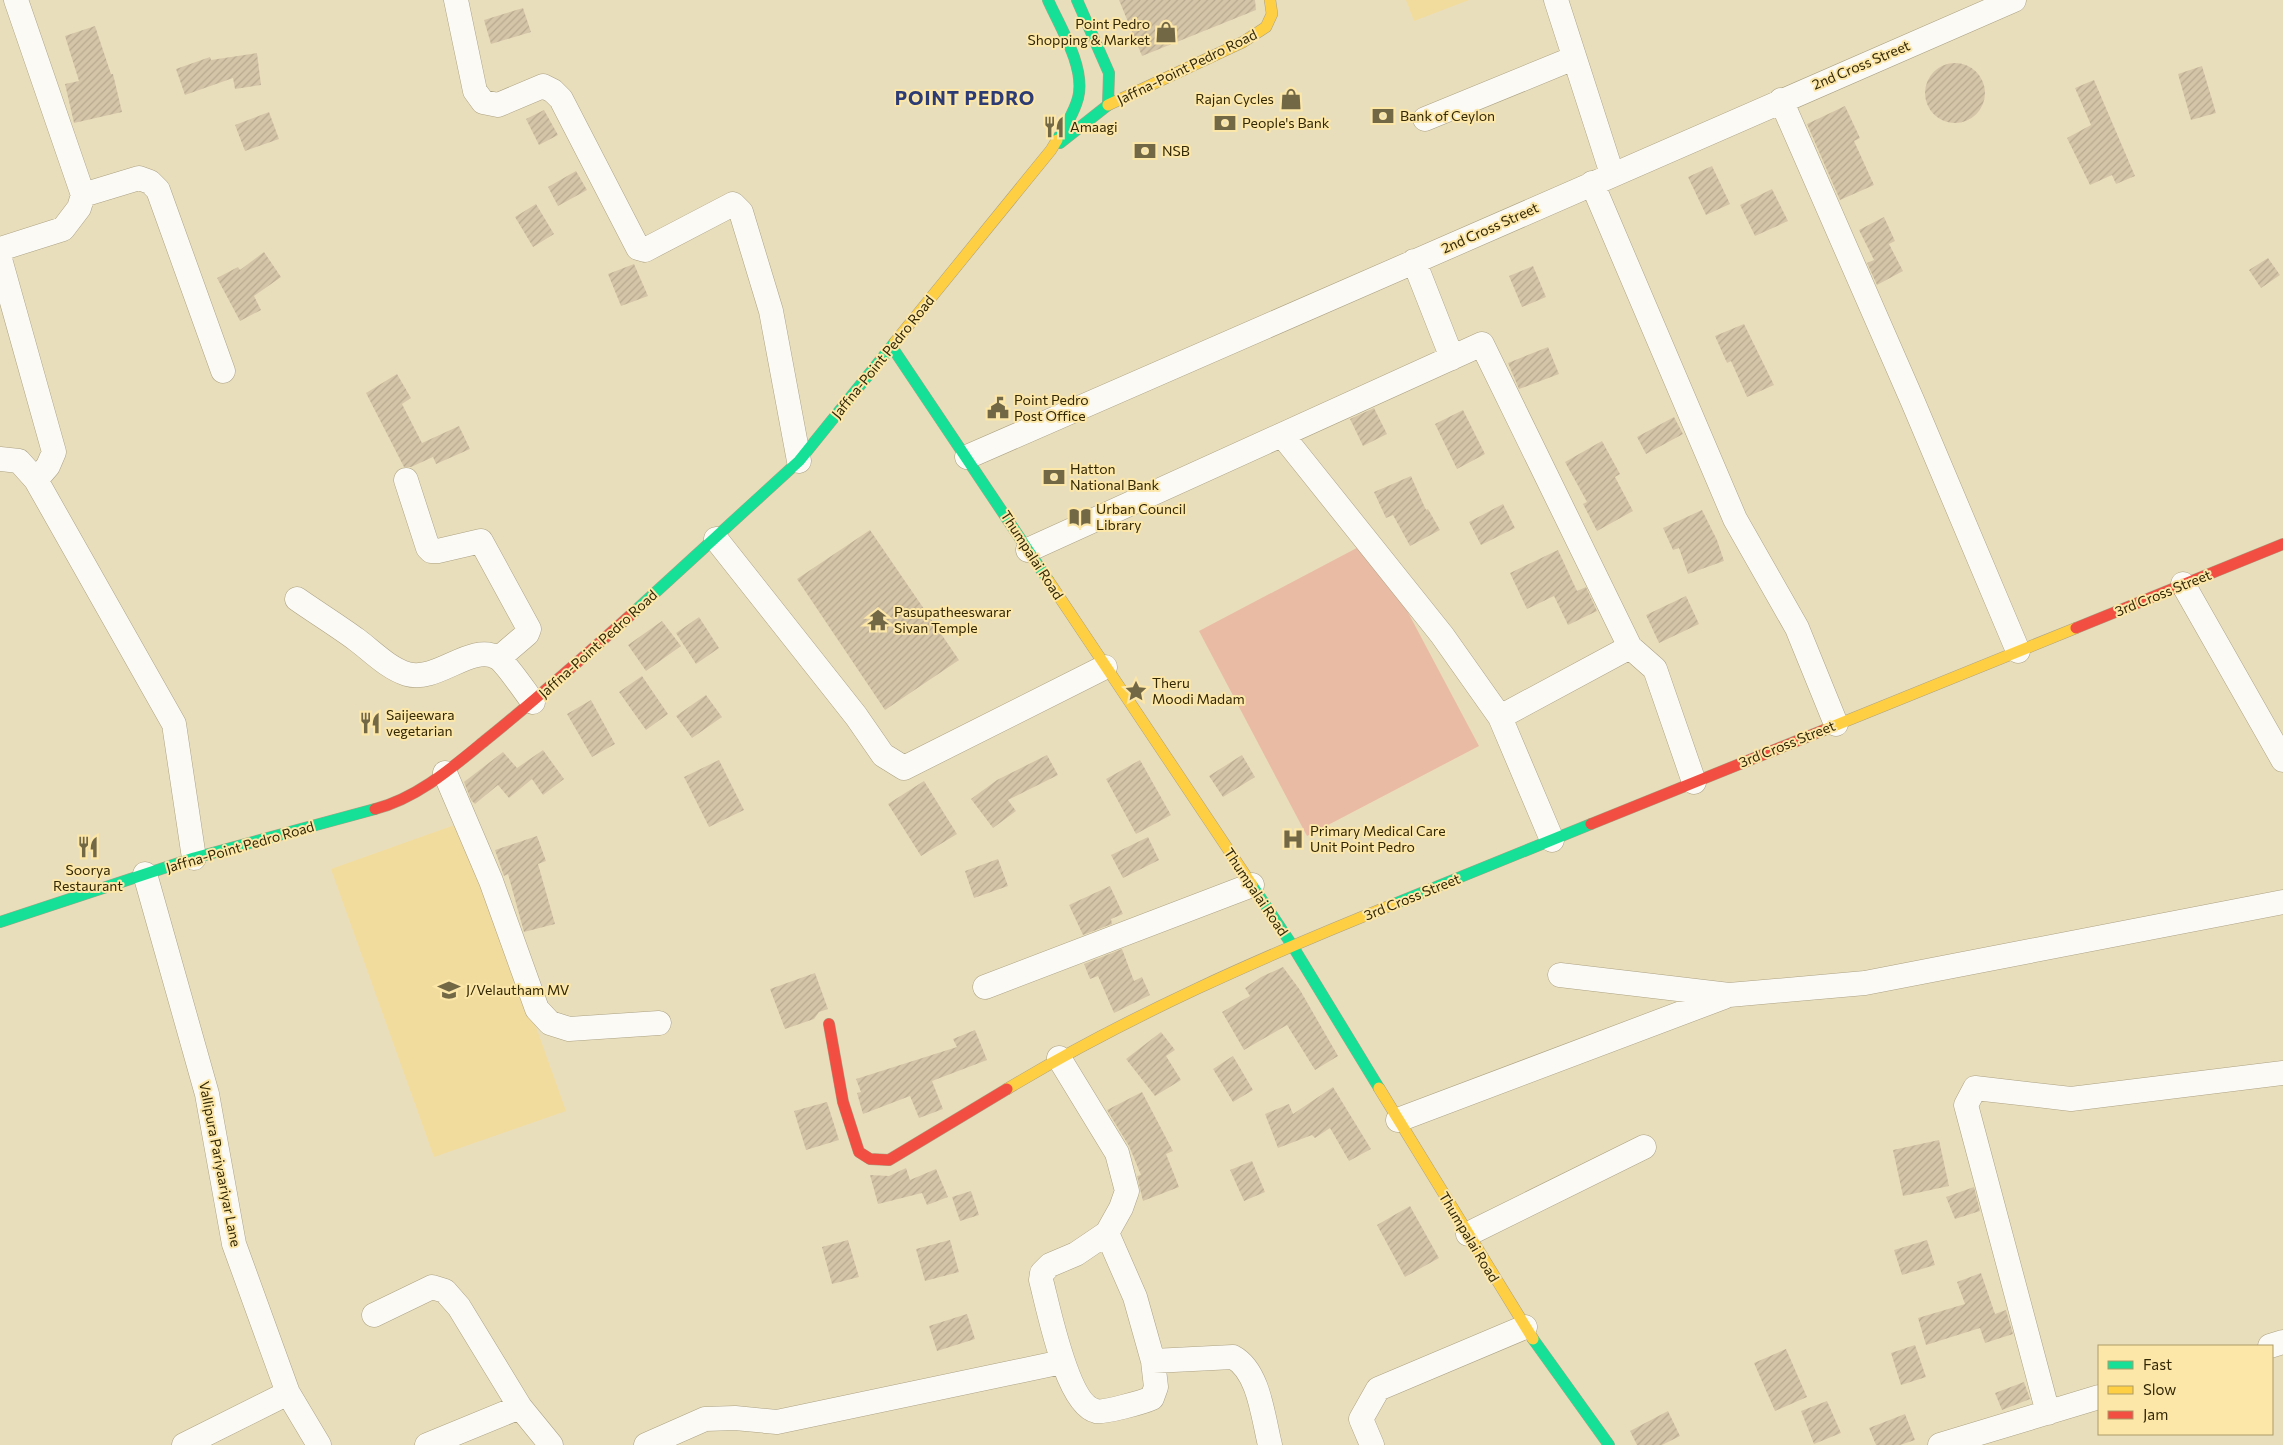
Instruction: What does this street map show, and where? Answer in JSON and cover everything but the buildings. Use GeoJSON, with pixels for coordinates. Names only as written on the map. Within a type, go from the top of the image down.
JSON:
{"type":"FeatureCollection","features":[{"type":"Feature","properties":{"kind":"street"},"geometry":{"type":"LineString","coordinates":[[0,249],[63,229],[79,208],[83,195],[16,0]]}},
{"type":"Feature","properties":{"kind":"street"},"geometry":{"type":"LineString","coordinates":[[456,0],[475,91],[483,102],[498,105],[543,86],[554,91],[561,99],[638,248],[645,250],[733,204],[741,212],[771,311],[799,461]]}},
{"type":"Feature","properties":{"kind":"street","name":"Jaffna-Point Pedro Road"},"geometry":{"type":"LineString","coordinates":[[0,922],[194,858],[394,804],[445,773],[533,702],[799,461],[1051,150],[1068,120],[1079,92],[1075,64],[1048,0]]}},
{"type":"Feature","properties":{"kind":"street","name":"Jaffna-Point Pedro Road"},"geometry":{"type":"LineString","coordinates":[[1077,0],[1109,73],[1108,105]]}},
{"type":"Feature","properties":{"kind":"street","name":"Jaffna-Point Pedro Road"},"geometry":{"type":"LineString","coordinates":[[1051,150],[1108,105],[1243,42],[1266,27],[1272,14],[1270,0]]}},
{"type":"Feature","properties":{"kind":"street"},"geometry":{"type":"LineString","coordinates":[[1556,0],[1574,58],[1602,179],[1735,519],[1797,628],[1836,724]]}},
{"type":"Feature","properties":{"kind":"street","name":"2nd Cross Street"},"geometry":{"type":"LineString","coordinates":[[967,457],[1781,100],[2014,0]]}},
{"type":"Feature","properties":{"kind":"street"},"geometry":{"type":"LineString","coordinates":[[1425,119],[1574,58]]}},
{"type":"Feature","properties":{"kind":"street"},"geometry":{"type":"LineString","coordinates":[[1781,100],[1914,402],[2018,651]]}},
{"type":"Feature","properties":{"kind":"street"},"geometry":{"type":"LineString","coordinates":[[83,195],[139,178],[150,182],[158,190],[223,371]]}},
{"type":"Feature","properties":{"kind":"street"},"geometry":{"type":"LineString","coordinates":[[0,259],[54,452],[48,466],[36,480]]}},
{"type":"Feature","properties":{"kind":"street"},"geometry":{"type":"LineString","coordinates":[[1414,261],[1452,358]]}},
{"type":"Feature","properties":{"kind":"street"},"geometry":{"type":"LineString","coordinates":[[1028,550],[1482,344],[1630,647],[1655,669],[1694,782]]}},
{"type":"Feature","properties":{"kind":"street","name":"Thumpalai Road"},"geometry":{"type":"LineString","coordinates":[[892,347],[1292,945],[1525,1328],[1609,1445]]}},
{"type":"Feature","properties":{"kind":"street"},"geometry":{"type":"LineString","coordinates":[[1282,435],[1442,635],[1500,717],[1552,840]]}},
{"type":"Feature","properties":{"kind":"street"},"geometry":{"type":"LineString","coordinates":[[0,459],[19,461],[36,480],[174,724],[194,858]]}},
{"type":"Feature","properties":{"kind":"street"},"geometry":{"type":"LineString","coordinates":[[406,480],[428,548],[431,551],[438,551],[481,541],[529,628],[527,634],[499,658]]}},
{"type":"Feature","properties":{"kind":"street"},"geometry":{"type":"LineString","coordinates":[[716,538],[856,716],[883,755],[904,768],[1105,667]]}},
{"type":"Feature","properties":{"kind":"street","name":"3rd Cross Street"},"geometry":{"type":"LineString","coordinates":[[829,1024],[843,1102],[859,1152],[870,1159],[889,1160],[1059,1058],[1179,998],[1292,945],[2283,544]]}},
{"type":"Feature","properties":{"kind":"street"},"geometry":{"type":"LineString","coordinates":[[2183,584],[2283,760]]}},
{"type":"Feature","properties":{"kind":"street"},"geometry":{"type":"LineString","coordinates":[[297,599],[394,668],[408,674],[423,676],[477,655],[490,655],[499,658],[533,702]]}},
{"type":"Feature","properties":{"kind":"street"},"geometry":{"type":"LineString","coordinates":[[1500,717],[1630,647]]}},
{"type":"Feature","properties":{"kind":"street"},"geometry":{"type":"LineString","coordinates":[[445,773],[492,881],[537,1009],[550,1023],[569,1029],[659,1023]]}},
{"type":"Feature","properties":{"kind":"street","name":"Vallipura Pariyaariyar Lane"},"geometry":{"type":"LineString","coordinates":[[145,874],[207,1094],[234,1244],[288,1393],[319,1445]]}},
{"type":"Feature","properties":{"kind":"street"},"geometry":{"type":"LineString","coordinates":[[985,987],[1252,886]]}},
{"type":"Feature","properties":{"kind":"street"},"geometry":{"type":"LineString","coordinates":[[1560,975],[1729,995],[1865,983],[2283,902]]}},
{"type":"Feature","properties":{"kind":"street"},"geometry":{"type":"LineString","coordinates":[[1398,1120],[1729,995]]}},
{"type":"Feature","properties":{"kind":"street"},"geometry":{"type":"LineString","coordinates":[[1059,1058],[1117,1153],[1127,1191],[1121,1208],[1107,1233],[1076,1254],[1050,1265],[1042,1273],[1041,1280],[1062,1362],[1080,1401],[1088,1408],[1097,1412],[1144,1402],[1152,1398],[1156,1387],[1153,1361],[1135,1297],[1107,1233]]}},
{"type":"Feature","properties":{"kind":"street"},"geometry":{"type":"LineString","coordinates":[[2048,1413],[1966,1105],[1975,1088],[2071,1099],[2283,1073]]}},
{"type":"Feature","properties":{"kind":"street"},"geometry":{"type":"LineString","coordinates":[[1468,1234],[1644,1147]]}},
{"type":"Feature","properties":{"kind":"street"},"geometry":{"type":"LineString","coordinates":[[374,1315],[432,1287],[445,1291],[459,1307],[520,1407],[551,1445]]}},
{"type":"Feature","properties":{"kind":"street"},"geometry":{"type":"LineString","coordinates":[[1372,1445],[1361,1419],[1378,1389],[1525,1328]]}},
{"type":"Feature","properties":{"kind":"street"},"geometry":{"type":"LineString","coordinates":[[1153,1361],[1233,1357],[1242,1362],[1252,1374],[1270,1445]]}},
{"type":"Feature","properties":{"kind":"street"},"geometry":{"type":"LineString","coordinates":[[646,1445],[705,1419],[735,1418],[777,1422],[1062,1362]]}},
{"type":"Feature","properties":{"kind":"street"},"geometry":{"type":"LineString","coordinates":[[184,1445],[288,1393]]}},
{"type":"Feature","properties":{"kind":"street"},"geometry":{"type":"LineString","coordinates":[[1940,1445],[2098,1397]]}},
{"type":"Feature","properties":{"kind":"street"},"geometry":{"type":"LineString","coordinates":[[427,1445],[520,1407]]}},
{"type":"Feature","properties":{"kind":"shaded area"},"geometry":{"type":"Polygon","coordinates":[[[1406,0],[1469,0],[1414,21],[1406,0]]]}},
{"type":"Feature","properties":{"kind":"shaded area"},"geometry":{"type":"Polygon","coordinates":[[[1370,541],[1479,746],[1307,836],[1199,631],[1370,541]]]}},
{"type":"Feature","properties":{"kind":"shaded area","name":"J/Velautham MV"},"geometry":{"type":"Polygon","coordinates":[[[463,822],[566,1111],[434,1157],[331,869],[463,822]]]}},
{"type":"Feature","properties":{"kind":"traffic: fast"},"geometry":{"type":"LineString","coordinates":[[1048,0],[1075,61],[1080,86],[1074,109],[1057,140]]}},
{"type":"Feature","properties":{"kind":"traffic: fast"},"geometry":{"type":"LineString","coordinates":[[1060,143],[1108,105],[1109,73],[1077,0]]}},
{"type":"Feature","properties":{"kind":"traffic: fast"},"geometry":{"type":"LineString","coordinates":[[634,612],[799,461],[895,342]]}},
{"type":"Feature","properties":{"kind":"traffic: fast"},"geometry":{"type":"LineString","coordinates":[[892,347],[1048,580]]}},
{"type":"Feature","properties":{"kind":"traffic: fast"},"geometry":{"type":"LineString","coordinates":[[0,922],[194,858],[375,809]]}},
{"type":"Feature","properties":{"kind":"traffic: fast"},"geometry":{"type":"LineString","coordinates":[[1394,904],[1591,824]]}},
{"type":"Feature","properties":{"kind":"traffic: fast"},"geometry":{"type":"LineString","coordinates":[[1252,885],[1292,945],[1379,1088]]}},
{"type":"Feature","properties":{"kind":"traffic: fast"},"geometry":{"type":"LineString","coordinates":[[1533,1339],[1609,1445]]}},
{"type":"Feature","properties":{"kind":"traffic: slow"},"geometry":{"type":"LineString","coordinates":[[1108,105],[1243,42],[1266,27],[1272,14],[1270,0]]}},
{"type":"Feature","properties":{"kind":"traffic: slow"},"geometry":{"type":"LineString","coordinates":[[895,342],[1051,150],[1057,140]]}},
{"type":"Feature","properties":{"kind":"traffic: slow"},"geometry":{"type":"LineString","coordinates":[[1048,580],[1252,885]]}},
{"type":"Feature","properties":{"kind":"traffic: slow"},"geometry":{"type":"LineString","coordinates":[[1824,730],[2076,628]]}},
{"type":"Feature","properties":{"kind":"traffic: slow"},"geometry":{"type":"LineString","coordinates":[[1007,1089],[1101,1036],[1197,989],[1246,966],[1394,904]]}},
{"type":"Feature","properties":{"kind":"traffic: slow"},"geometry":{"type":"LineString","coordinates":[[1379,1088],[1533,1339]]}},
{"type":"Feature","properties":{"kind":"traffic: jam"},"geometry":{"type":"LineString","coordinates":[[2076,628],[2283,544]]}},
{"type":"Feature","properties":{"kind":"traffic: jam"},"geometry":{"type":"LineString","coordinates":[[375,809],[406,797],[435,780],[506,724],[634,612]]}},
{"type":"Feature","properties":{"kind":"traffic: jam"},"geometry":{"type":"LineString","coordinates":[[1591,824],[1824,730]]}},
{"type":"Feature","properties":{"kind":"traffic: jam"},"geometry":{"type":"LineString","coordinates":[[829,1024],[843,1102],[859,1152],[870,1159],[889,1160],[1007,1089]]}},
{"type":"Feature","properties":{"kind":"place","name":"Point Pedro Shopping & Market"},"geometry":{"type":"Point","coordinates":[1166,32]}},
{"type":"Feature","properties":{"kind":"place","name":"Rajan Cycles"},"geometry":{"type":"Point","coordinates":[1291,99]}},
{"type":"Feature","properties":{"kind":"place","name":"Bank of Ceylon"},"geometry":{"type":"Point","coordinates":[1383,116]}},
{"type":"Feature","properties":{"kind":"place","name":"People's Bank"},"geometry":{"type":"Point","coordinates":[1225,123]}},
{"type":"Feature","properties":{"kind":"place","name":"Amaagi"},"geometry":{"type":"Point","coordinates":[1054,127]}},
{"type":"Feature","properties":{"kind":"place","name":"NSB"},"geometry":{"type":"Point","coordinates":[1145,151]}},
{"type":"Feature","properties":{"kind":"place","name":"Point Pedro Post Office"},"geometry":{"type":"Point","coordinates":[998,408]}},
{"type":"Feature","properties":{"kind":"place","name":"Hatton National Bank"},"geometry":{"type":"Point","coordinates":[1054,477]}},
{"type":"Feature","properties":{"kind":"place","name":"Urban Council Library"},"geometry":{"type":"Point","coordinates":[1080,517]}},
{"type":"Feature","properties":{"kind":"place","name":"Pasupatheeswarar Sivan Temple"},"geometry":{"type":"Point","coordinates":[878,620]}},
{"type":"Feature","properties":{"kind":"place","name":"Theru Moodi Madam"},"geometry":{"type":"Point","coordinates":[1136,691]}},
{"type":"Feature","properties":{"kind":"place","name":"Saijeewara vegetarian"},"geometry":{"type":"Point","coordinates":[370,723]}},
{"type":"Feature","properties":{"kind":"place","name":"Primary Medical Care Unit Point Pedro"},"geometry":{"type":"Point","coordinates":[1293,839]}},
{"type":"Feature","properties":{"kind":"place","name":"Soorya Restaurant"},"geometry":{"type":"Point","coordinates":[88,847]}},
{"type":"Feature","properties":{"kind":"place","name":"J/Velautham MV"},"geometry":{"type":"Point","coordinates":[449,990]}},
{"type":"Feature","properties":{"kind":"district","name":"POINT PEDRO"},"geometry":{"type":"Point","coordinates":[965,98]}}]}
